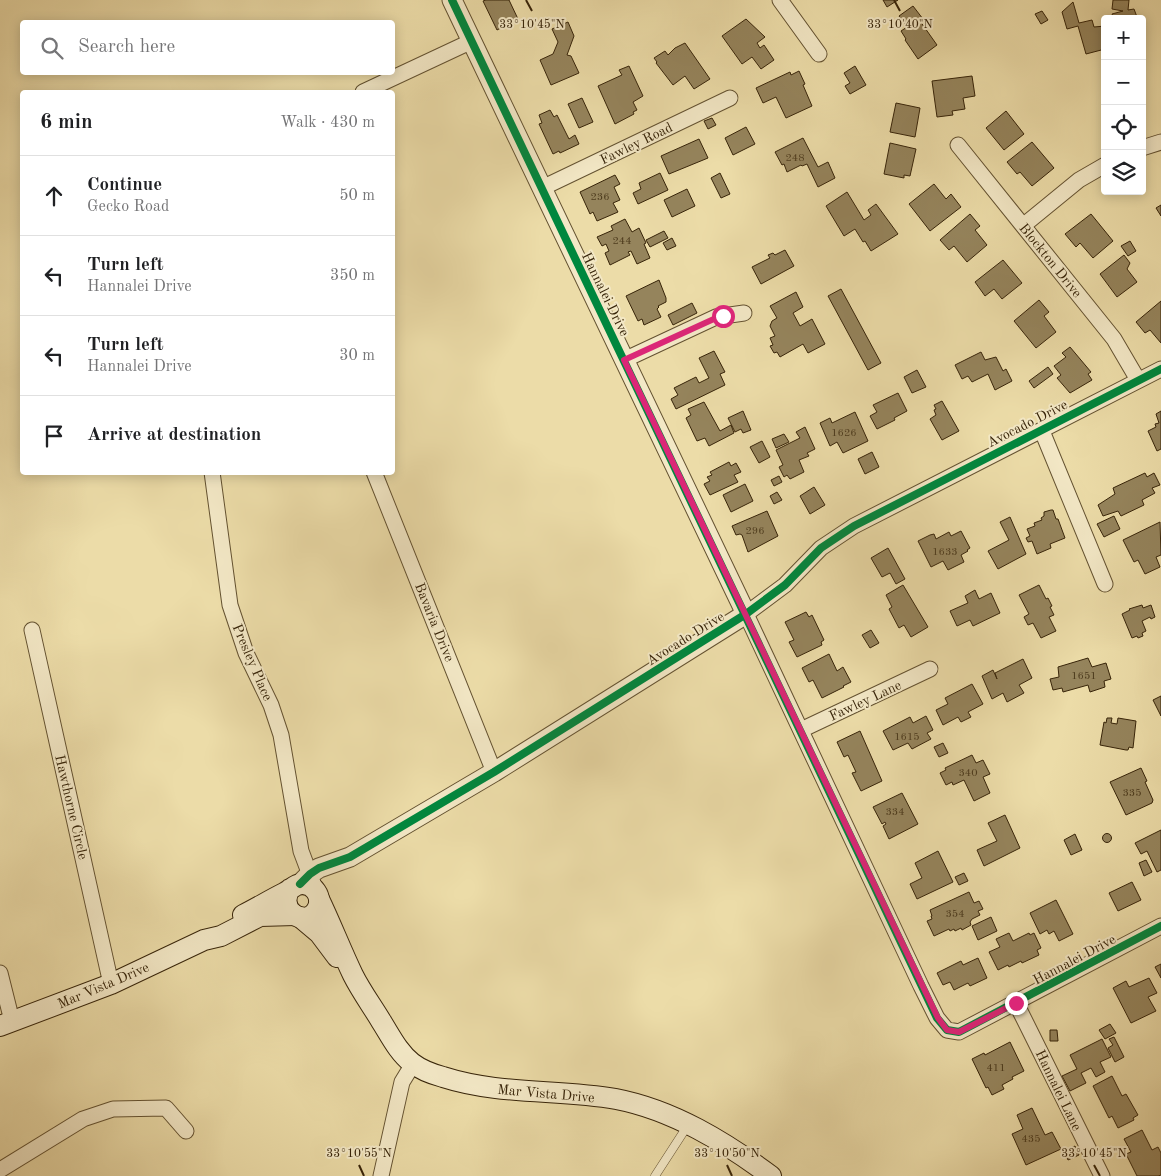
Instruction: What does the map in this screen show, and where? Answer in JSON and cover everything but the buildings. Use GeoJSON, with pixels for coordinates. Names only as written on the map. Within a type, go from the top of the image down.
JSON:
{"type":"FeatureCollection","features":[{"type":"Feature","properties":{"kind":"main road","name":"Mar Vista Drive"},"geometry":{"type":"LineString","coordinates":[[204,940],[216,930],[307,888],[354,976],[392,1040],[413,1064],[432,1074],[457,1082],[483,1087],[629,1102],[666,1114],[688,1125],[730,1148],[771,1176]]}},
{"type":"Feature","properties":{"kind":"main road"},"geometry":{"type":"LineString","coordinates":[[307,888],[317,910],[309,917],[297,916],[289,910],[286,899],[307,888]]}},
{"type":"Feature","properties":{"kind":"main road","name":"Mar Vista Drive"},"geometry":{"type":"LineString","coordinates":[[6,1024],[111,984],[204,940],[220,936],[260,916],[297,916],[319,933],[354,976]]}},
{"type":"Feature","properties":{"kind":"street","name":"Hannalei Drive"},"geometry":{"type":"LineString","coordinates":[[452,0],[938,1018],[947,1030],[959,1032],[1161,926]]}},
{"type":"Feature","properties":{"kind":"street"},"geometry":{"type":"LineString","coordinates":[[780,0],[818,54]]}},
{"type":"Feature","properties":{"kind":"street"},"geometry":{"type":"LineString","coordinates":[[367,90],[472,41]]}},
{"type":"Feature","properties":{"kind":"street","name":"Fawley Road"},"geometry":{"type":"LineString","coordinates":[[542,188],[730,98]]}},
{"type":"Feature","properties":{"kind":"street"},"geometry":{"type":"LineString","coordinates":[[1146,147],[1161,142]]}},
{"type":"Feature","properties":{"kind":"street","name":"Blockton Drive"},"geometry":{"type":"LineString","coordinates":[[958,145],[1114,339],[1138,380]]}},
{"type":"Feature","properties":{"kind":"street"},"geometry":{"type":"LineString","coordinates":[[1024,226],[1079,180],[1101,167]]}},
{"type":"Feature","properties":{"kind":"street"},"geometry":{"type":"LineString","coordinates":[[624,360],[716,318],[744,314]]}},
{"type":"Feature","properties":{"kind":"street","name":"Avocado Drive"},"geometry":{"type":"LineString","coordinates":[[307,888],[320,884],[350,857],[494,772],[746,614],[785,585],[821,548],[854,526],[1161,369]]}},
{"type":"Feature","properties":{"kind":"street"},"geometry":{"type":"LineString","coordinates":[[1042,430],[1106,584]]}},
{"type":"Feature","properties":{"kind":"street","name":"Presley Place"},"geometry":{"type":"LineString","coordinates":[[212,475],[230,605],[246,653],[271,705],[281,735],[301,851],[299,870],[307,888]]}},
{"type":"Feature","properties":{"kind":"street","name":"Bavaria Drive"},"geometry":{"type":"LineString","coordinates":[[375,475],[494,772]]}},
{"type":"Feature","properties":{"kind":"street","name":"Hawthorne Circle"},"geometry":{"type":"LineString","coordinates":[[32,630],[111,984]]}},
{"type":"Feature","properties":{"kind":"street","name":"Fawley Lane"},"geometry":{"type":"LineString","coordinates":[[801,730],[930,669]]}},
{"type":"Feature","properties":{"kind":"street"},"geometry":{"type":"LineString","coordinates":[[0,974],[6,1024]]}},
{"type":"Feature","properties":{"kind":"street","name":"Hannalei Lane"},"geometry":{"type":"LineString","coordinates":[[1016,1003],[1102,1176]]}},
{"type":"Feature","properties":{"kind":"street"},"geometry":{"type":"LineString","coordinates":[[381,1176],[402,1082],[413,1064]]}},
{"type":"Feature","properties":{"kind":"street"},"geometry":{"type":"LineString","coordinates":[[0,1170],[83,1119],[113,1110],[166,1108],[186,1131]]}},
{"type":"Feature","properties":{"kind":"lane"},"geometry":{"type":"LineString","coordinates":[[655,1176],[688,1125]]}},
{"type":"Feature","properties":{"kind":"cycle path"},"geometry":{"type":"LineString","coordinates":[[452,0],[937,1018],[947,1030],[959,1032],[1161,926]]}},
{"type":"Feature","properties":{"kind":"cycle path"},"geometry":{"type":"LineString","coordinates":[[300,884],[319,868],[350,857],[494,772],[746,614],[785,585],[821,548],[854,526],[1161,369]]}},
{"type":"Feature","properties":{"kind":"route"},"geometry":{"type":"LineString","coordinates":[[723,316],[624,360],[938,1018],[947,1030],[959,1032],[1016,1003]]}}]}
